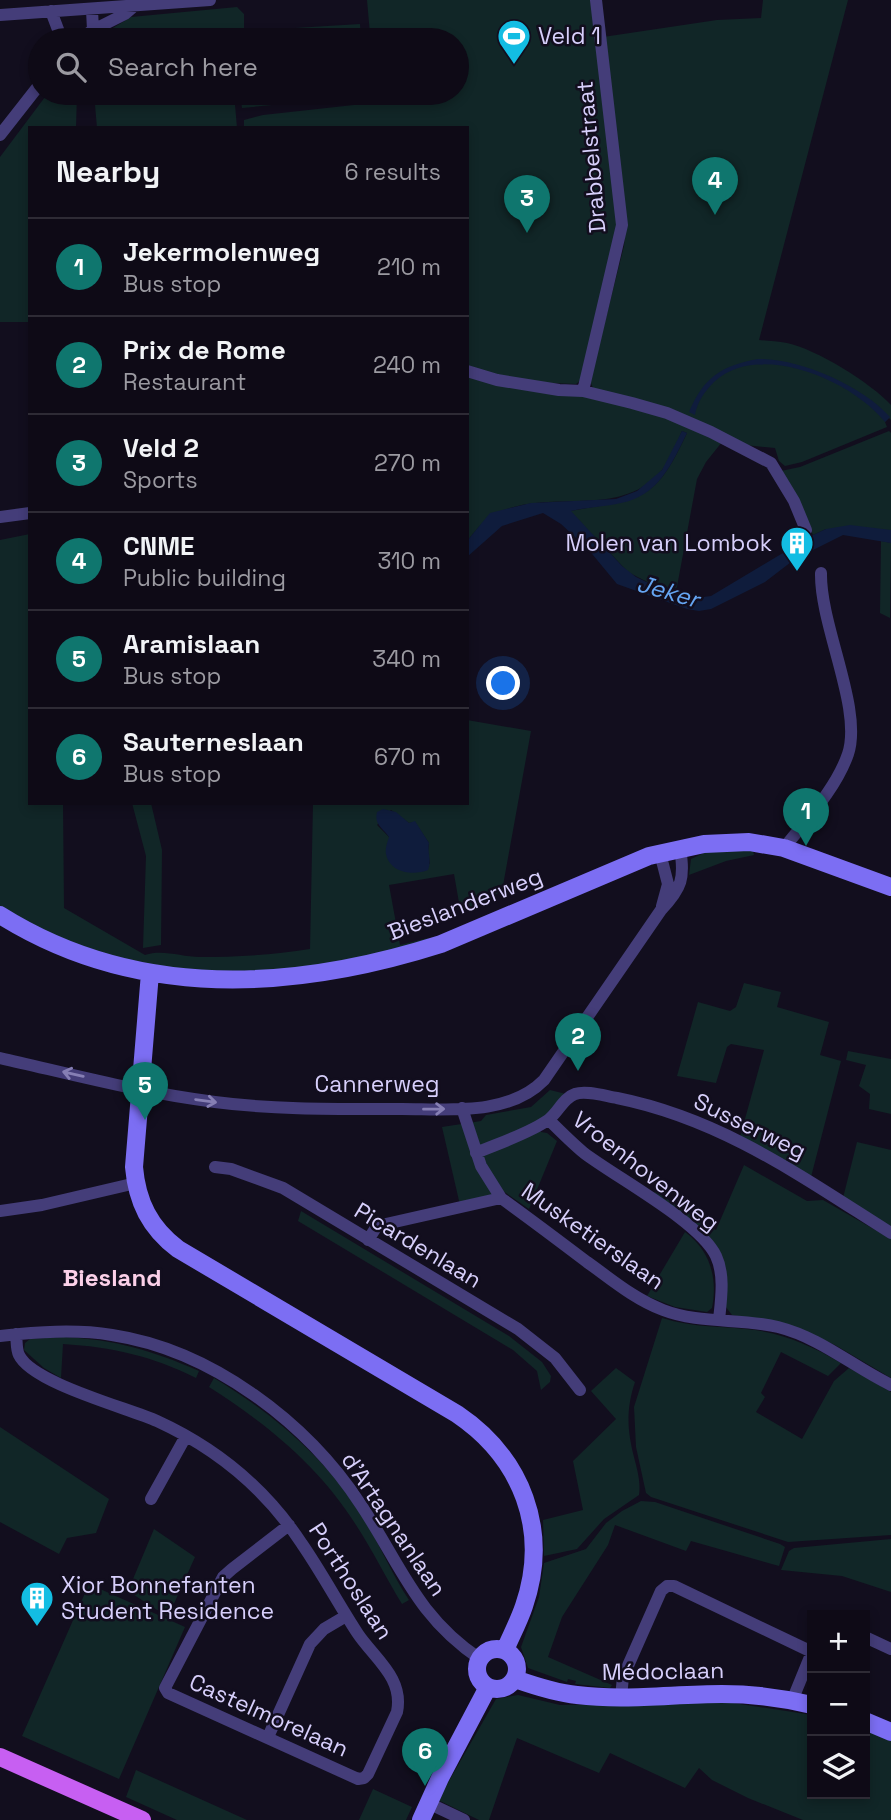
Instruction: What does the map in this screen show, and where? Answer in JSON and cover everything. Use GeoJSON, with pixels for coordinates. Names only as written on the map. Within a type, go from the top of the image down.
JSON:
{"type":"FeatureCollection","features":[{"type":"Feature","properties":{"kind":"main road"},"geometry":{"type":"LineString","coordinates":[[0,1757],[142,1820]]}},
{"type":"Feature","properties":{"kind":"street"},"geometry":{"type":"LineString","coordinates":[[0,15],[209,0]]}},
{"type":"Feature","properties":{"kind":"street","name":"Drabbelstraat"},"geometry":{"type":"LineString","coordinates":[[583,391],[622,225],[596,0]]}},
{"type":"Feature","properties":{"kind":"street"},"geometry":{"type":"LineString","coordinates":[[97,28],[125,15],[133,7]]}},
{"type":"Feature","properties":{"kind":"street"},"geometry":{"type":"LineString","coordinates":[[92,9],[93,28]]}},
{"type":"Feature","properties":{"kind":"street"},"geometry":{"type":"LineString","coordinates":[[51,11],[57,28]]}},
{"type":"Feature","properties":{"kind":"street"},"geometry":{"type":"LineString","coordinates":[[0,135],[28,99]]}},
{"type":"Feature","properties":{"kind":"street"},"geometry":{"type":"LineString","coordinates":[[469,372],[497,380],[583,391],[667,413],[767,460],[783,480],[806,530]]}},
{"type":"Feature","properties":{"kind":"street"},"geometry":{"type":"LineString","coordinates":[[0,517],[28,513]]}},
{"type":"Feature","properties":{"kind":"street"},"geometry":{"type":"LineString","coordinates":[[784,848],[839,774],[849,750],[851,722],[822,602],[821,573]]}},
{"type":"Feature","properties":{"kind":"street"},"geometry":{"type":"LineString","coordinates":[[660,853],[704,844],[749,842],[784,848],[891,887]]}},
{"type":"Feature","properties":{"kind":"street","name":"Cannerweg"},"geometry":{"type":"LineString","coordinates":[[0,1058],[139,1090],[264,1107],[462,1108],[514,1100],[538,1086],[565,1052],[661,910],[675,895],[682,881],[680,848]]}},
{"type":"Feature","properties":{"kind":"street","name":"Cannerweg"},"geometry":{"type":"LineString","coordinates":[[660,853],[668,884],[661,910]]}},
{"type":"Feature","properties":{"kind":"street","name":"Bieslanderweg"},"geometry":{"type":"LineString","coordinates":[[0,915],[32,933],[93,959],[150,973],[203,979],[261,980],[330,973],[377,963],[441,944],[660,853]]}},
{"type":"Feature","properties":{"kind":"street"},"geometry":{"type":"LineString","coordinates":[[150,973],[134,1167],[141,1203],[149,1220],[161,1235],[178,1249],[457,1414],[478,1429],[499,1450],[520,1485],[530,1514],[532,1537],[528,1592],[505,1650]]}},
{"type":"Feature","properties":{"kind":"street","name":"Susserweg"},"geometry":{"type":"LineString","coordinates":[[548,1120],[570,1097],[577,1094],[607,1096],[676,1114],[722,1132],[798,1172],[891,1233]]}},
{"type":"Feature","properties":{"kind":"street"},"geometry":{"type":"LineString","coordinates":[[462,1108],[476,1153],[488,1180],[501,1198]]}},
{"type":"Feature","properties":{"kind":"street"},"geometry":{"type":"LineString","coordinates":[[476,1153],[548,1120]]}},
{"type":"Feature","properties":{"kind":"street","name":"Vroenhovenweg"},"geometry":{"type":"LineString","coordinates":[[548,1120],[583,1152],[667,1210],[706,1241],[718,1259],[719,1320]]}},
{"type":"Feature","properties":{"kind":"street","name":"Picardenlaan"},"geometry":{"type":"LineString","coordinates":[[215,1167],[231,1169],[283,1188],[518,1329],[555,1358],[580,1390]]}},
{"type":"Feature","properties":{"kind":"street"},"geometry":{"type":"LineString","coordinates":[[0,1211],[42,1205],[136,1183]]}},
{"type":"Feature","properties":{"kind":"street","name":"Musketierslaan"},"geometry":{"type":"LineString","coordinates":[[368,1240],[377,1226],[501,1198],[634,1296],[672,1313],[719,1320]]}},
{"type":"Feature","properties":{"kind":"street"},"geometry":{"type":"LineString","coordinates":[[719,1320],[758,1324],[800,1334],[829,1347],[891,1385]]}},
{"type":"Feature","properties":{"kind":"street","name":"d'Artagnanlaan"},"geometry":{"type":"LineString","coordinates":[[0,1336],[79,1332],[137,1340],[209,1368],[260,1399],[297,1430],[331,1464],[360,1503],[401,1575],[424,1609],[447,1634],[480,1659]]}},
{"type":"Feature","properties":{"kind":"street","name":"Porthoslaan"},"geometry":{"type":"LineString","coordinates":[[16,1334],[18,1352],[22,1359],[44,1375],[76,1392],[151,1419],[211,1451],[242,1475],[289,1525],[346,1616],[393,1678],[399,1694],[397,1712],[368,1774],[364,1779],[358,1779]]}},
{"type":"Feature","properties":{"kind":"street"},"geometry":{"type":"LineString","coordinates":[[151,1500],[186,1436]]}},
{"type":"Feature","properties":{"kind":"street","name":"Castelmorelaan"},"geometry":{"type":"LineString","coordinates":[[289,1525],[223,1577],[165,1688],[168,1693],[358,1779]]}},
{"type":"Feature","properties":{"kind":"street"},"geometry":{"type":"LineString","coordinates":[[621,1697],[623,1677],[661,1591],[667,1586],[674,1586],[812,1652],[792,1701]]}},
{"type":"Feature","properties":{"kind":"street"},"geometry":{"type":"LineString","coordinates":[[268,1737],[310,1644],[324,1629],[346,1616]]}},
{"type":"Feature","properties":{"kind":"street"},"geometry":{"type":"LineString","coordinates":[[870,1639],[891,1648]]}},
{"type":"Feature","properties":{"kind":"street"},"geometry":{"type":"LineString","coordinates":[[491,1650],[505,1650],[516,1662],[515,1679],[503,1688],[488,1687],[478,1675],[480,1659],[491,1650]]}},
{"type":"Feature","properties":{"kind":"street","name":"Médoclaan"},"geometry":{"type":"LineString","coordinates":[[515,1679],[565,1694],[621,1697],[725,1694],[807,1704]]}},
{"type":"Feature","properties":{"kind":"street"},"geometry":{"type":"LineString","coordinates":[[421,1820],[488,1687]]}},
{"type":"Feature","properties":{"kind":"street"},"geometry":{"type":"LineString","coordinates":[[870,1723],[891,1732]]}},
{"type":"Feature","properties":{"kind":"street"},"geometry":{"type":"LineString","coordinates":[[428,1803],[464,1820]]}},
{"type":"Feature","properties":{"kind":"green space"},"geometry":{"type":"Polygon","coordinates":[[[367,0],[593,0],[619,225],[581,380],[576,384],[526,382],[469,368],[469,126],[244,126],[244,120],[263,115],[354,105],[469,105],[469,28],[369,28],[367,0]]]}},
{"type":"Feature","properties":{"kind":"green space"},"geometry":{"type":"Polygon","coordinates":[[[763,0],[848,0],[759,340],[787,343],[813,352],[857,377],[891,405],[891,420],[889,418],[885,422],[887,427],[802,462],[785,466],[779,461],[775,448],[745,445],[593,388],[590,381],[624,246],[626,223],[603,37],[717,20],[761,18],[763,0]]]}},
{"type":"Feature","properties":{"kind":"green space"},"geometry":{"type":"Polygon","coordinates":[[[237,7],[244,14],[244,28],[113,28],[131,17],[237,7]]]}},
{"type":"Feature","properties":{"kind":"green space"},"geometry":{"type":"Polygon","coordinates":[[[360,24],[360,28],[294,28],[360,24]]]}},
{"type":"Feature","properties":{"kind":"green space"},"geometry":{"type":"Polygon","coordinates":[[[39,105],[77,105],[76,126],[28,126],[28,322],[0,322],[0,157],[39,105]]]}},
{"type":"Feature","properties":{"kind":"green space"},"geometry":{"type":"Polygon","coordinates":[[[95,105],[235,105],[237,126],[97,126],[95,105]]]}},
{"type":"Feature","properties":{"kind":"green space"},"geometry":{"type":"Polygon","coordinates":[[[242,105],[273,105],[242,108],[242,105]]]}},
{"type":"Feature","properties":{"kind":"green space"},"geometry":{"type":"Polygon","coordinates":[[[469,375],[590,396],[649,411],[722,442],[697,479],[676,592],[657,587],[628,572],[570,511],[614,503],[643,494],[665,473],[687,433],[682,431],[665,466],[644,486],[624,495],[602,499],[533,503],[511,508],[490,517],[469,539],[469,375]]]}},
{"type":"Feature","properties":{"kind":"green space"},"geometry":{"type":"Polygon","coordinates":[[[889,431],[891,530],[826,529],[813,535],[781,471],[800,467],[889,431]]]}},
{"type":"Feature","properties":{"kind":"green space"},"geometry":{"type":"Polygon","coordinates":[[[28,534],[28,805],[63,805],[64,908],[145,955],[159,953],[227,957],[310,949],[313,805],[469,805],[469,720],[531,731],[502,891],[461,914],[454,874],[389,885],[400,945],[428,938],[425,944],[332,965],[213,976],[81,950],[0,909],[0,540],[28,534]],[[391,810],[377,825],[389,837],[430,864],[429,843],[415,822],[409,823],[391,810]]]}},
{"type":"Feature","properties":{"kind":"green space"},"geometry":{"type":"Polygon","coordinates":[[[881,541],[891,543],[890,618],[880,613],[881,541]]]}},
{"type":"Feature","properties":{"kind":"green space"},"geometry":{"type":"Polygon","coordinates":[[[133,805],[151,805],[162,850],[161,945],[143,948],[146,856],[133,805]]]}},
{"type":"Feature","properties":{"kind":"green space"},"geometry":{"type":"Polygon","coordinates":[[[708,851],[753,851],[754,855],[726,861],[689,875],[691,859],[708,851]]]}},
{"type":"Feature","properties":{"kind":"green space"},"geometry":{"type":"Polygon","coordinates":[[[744,983],[781,992],[777,1007],[829,1022],[820,1055],[841,1061],[811,1177],[740,1137],[764,1050],[731,1044],[727,1047],[716,1083],[677,1076],[698,1002],[730,1011],[736,1007],[744,983]]]}},
{"type":"Feature","properties":{"kind":"green space"},"geometry":{"type":"Polygon","coordinates":[[[848,1051],[891,1059],[891,1114],[869,1109],[870,1094],[859,1086],[866,1065],[846,1060],[848,1051]]]}},
{"type":"Feature","properties":{"kind":"green space"},"geometry":{"type":"Polygon","coordinates":[[[550,1090],[566,1094],[548,1114],[537,1121],[541,1132],[557,1141],[529,1209],[503,1191],[460,1205],[442,1127],[481,1121],[486,1115],[531,1107],[550,1090]]]}},
{"type":"Feature","properties":{"kind":"green space"},"geometry":{"type":"Polygon","coordinates":[[[857,1142],[891,1150],[891,1229],[843,1198],[857,1142]]]}},
{"type":"Feature","properties":{"kind":"green space"},"geometry":{"type":"Polygon","coordinates":[[[744,1165],[807,1201],[823,1200],[891,1239],[891,1378],[835,1345],[800,1329],[732,1315],[725,1306],[724,1267],[650,1193],[656,1192],[716,1230],[744,1165]]]}},
{"type":"Feature","properties":{"kind":"green space"},"geometry":{"type":"Polygon","coordinates":[[[301,1211],[509,1336],[542,1362],[551,1376],[550,1382],[541,1390],[537,1371],[513,1350],[298,1221],[301,1211]]]}},
{"type":"Feature","properties":{"kind":"green space"},"geometry":{"type":"Polygon","coordinates":[[[685,1232],[701,1247],[713,1276],[714,1297],[712,1308],[707,1312],[675,1307],[647,1296],[685,1232]]]}},
{"type":"Feature","properties":{"kind":"green space"},"geometry":{"type":"Polygon","coordinates":[[[662,1318],[686,1324],[755,1330],[778,1335],[841,1363],[828,1376],[781,1352],[761,1393],[765,1397],[756,1412],[802,1439],[834,1381],[849,1368],[891,1392],[891,1535],[788,1542],[651,1497],[646,1493],[636,1447],[634,1407],[662,1318]]]}},
{"type":"Feature","properties":{"kind":"green space"},"geometry":{"type":"Polygon","coordinates":[[[63,1337],[99,1340],[133,1347],[199,1371],[196,1378],[131,1354],[98,1347],[63,1344],[61,1378],[44,1368],[24,1350],[25,1343],[30,1339],[63,1337]]]}},
{"type":"Feature","properties":{"kind":"green space"},"geometry":{"type":"Polygon","coordinates":[[[616,1368],[635,1382],[628,1419],[639,1480],[639,1495],[604,1519],[577,1549],[544,1556],[543,1520],[583,1510],[573,1461],[616,1419],[591,1391],[616,1368]]]}},
{"type":"Feature","properties":{"kind":"green space"},"geometry":{"type":"Polygon","coordinates":[[[214,1378],[258,1407],[317,1458],[365,1520],[409,1600],[402,1604],[356,1525],[326,1484],[271,1431],[209,1387],[214,1378]]]}},
{"type":"Feature","properties":{"kind":"green space"},"geometry":{"type":"Polygon","coordinates":[[[0,1427],[109,1499],[96,1533],[67,1538],[59,1554],[0,1522],[0,1427]]]}},
{"type":"Feature","properties":{"kind":"green space"},"geometry":{"type":"Polygon","coordinates":[[[641,1501],[655,1502],[780,1544],[785,1547],[779,1566],[691,1541],[686,1551],[615,1525],[608,1545],[562,1617],[548,1657],[612,1685],[610,1688],[575,1684],[576,1681],[568,1679],[567,1682],[528,1668],[521,1647],[539,1597],[544,1563],[586,1549],[606,1523],[641,1501]]]}},
{"type":"Feature","properties":{"kind":"green space"},"geometry":{"type":"Polygon","coordinates":[[[154,1529],[195,1557],[168,1617],[128,1591],[154,1529]]]}},
{"type":"Feature","properties":{"kind":"green space"},"geometry":{"type":"Polygon","coordinates":[[[891,1539],[891,1592],[842,1576],[781,1570],[789,1551],[794,1548],[891,1539]]]}},
{"type":"Feature","properties":{"kind":"green space"},"geometry":{"type":"Polygon","coordinates":[[[89,1584],[185,1627],[119,1779],[22,1736],[89,1584]]]}},
{"type":"Feature","properties":{"kind":"green space"},"geometry":{"type":"Polygon","coordinates":[[[518,1695],[560,1705],[727,1702],[807,1714],[807,1799],[870,1799],[870,1732],[891,1741],[891,1820],[803,1820],[712,1780],[699,1768],[685,1788],[610,1753],[599,1773],[517,1738],[489,1820],[479,1820],[438,1800],[496,1699],[518,1695]]]}},
{"type":"Feature","properties":{"kind":"green space"},"geometry":{"type":"Polygon","coordinates":[[[136,1770],[247,1820],[177,1820],[126,1797],[136,1770]]]}},
{"type":"Feature","properties":{"kind":"green space"},"geometry":{"type":"Polygon","coordinates":[[[373,1789],[412,1807],[406,1820],[359,1820],[373,1789]]]}},
{"type":"Feature","properties":{"kind":"water"},"geometry":{"type":"Polygon","coordinates":[[[758,359],[792,363],[829,376],[864,395],[890,417],[885,422],[851,392],[828,380],[804,370],[779,365],[755,365],[733,370],[708,389],[695,415],[689,412],[701,390],[715,375],[734,365],[758,359]]]}},
{"type":"Feature","properties":{"kind":"water","name":"Jeker"},"geometry":{"type":"Polygon","coordinates":[[[682,431],[687,433],[662,477],[645,493],[621,503],[571,511],[622,566],[636,577],[657,587],[696,598],[711,596],[826,529],[850,525],[891,530],[891,543],[843,535],[795,559],[765,582],[711,609],[699,611],[617,584],[588,549],[561,524],[543,513],[502,526],[469,555],[469,539],[490,513],[531,503],[616,499],[637,491],[662,470],[682,431]]]}},
{"type":"Feature","properties":{"kind":"water"},"geometry":{"type":"Polygon","coordinates":[[[383,809],[396,812],[409,823],[415,821],[429,843],[428,870],[409,873],[397,869],[388,860],[386,850],[389,837],[377,820],[377,812],[383,809]]]}},
{"type":"Feature","properties":{"kind":"place","name":"Veld 1"},"geometry":{"type":"Point","coordinates":[514,66]}},
{"type":"Feature","properties":{"kind":"place","name":"CNME"},"geometry":{"type":"Point","coordinates":[715,215]}},
{"type":"Feature","properties":{"kind":"place","name":"Veld 2"},"geometry":{"type":"Point","coordinates":[527,233]}},
{"type":"Feature","properties":{"kind":"place","name":"Molen van Lombok"},"geometry":{"type":"Point","coordinates":[797,573]}},
{"type":"Feature","properties":{"kind":"place","name":"Jekermolenweg"},"geometry":{"type":"Point","coordinates":[806,846]}},
{"type":"Feature","properties":{"kind":"place","name":"Prix de Rome"},"geometry":{"type":"Point","coordinates":[578,1071]}},
{"type":"Feature","properties":{"kind":"place","name":"Aramislaan"},"geometry":{"type":"Point","coordinates":[145,1120]}},
{"type":"Feature","properties":{"kind":"place","name":"Xior Bonnefanten Student Residence"},"geometry":{"type":"Point","coordinates":[37,1628]}},
{"type":"Feature","properties":{"kind":"place","name":"Sauterneslaan"},"geometry":{"type":"Point","coordinates":[425,1786]}},
{"type":"Feature","properties":{"kind":"district","name":"Biesland"},"geometry":{"type":"Point","coordinates":[112,1277]}}]}
